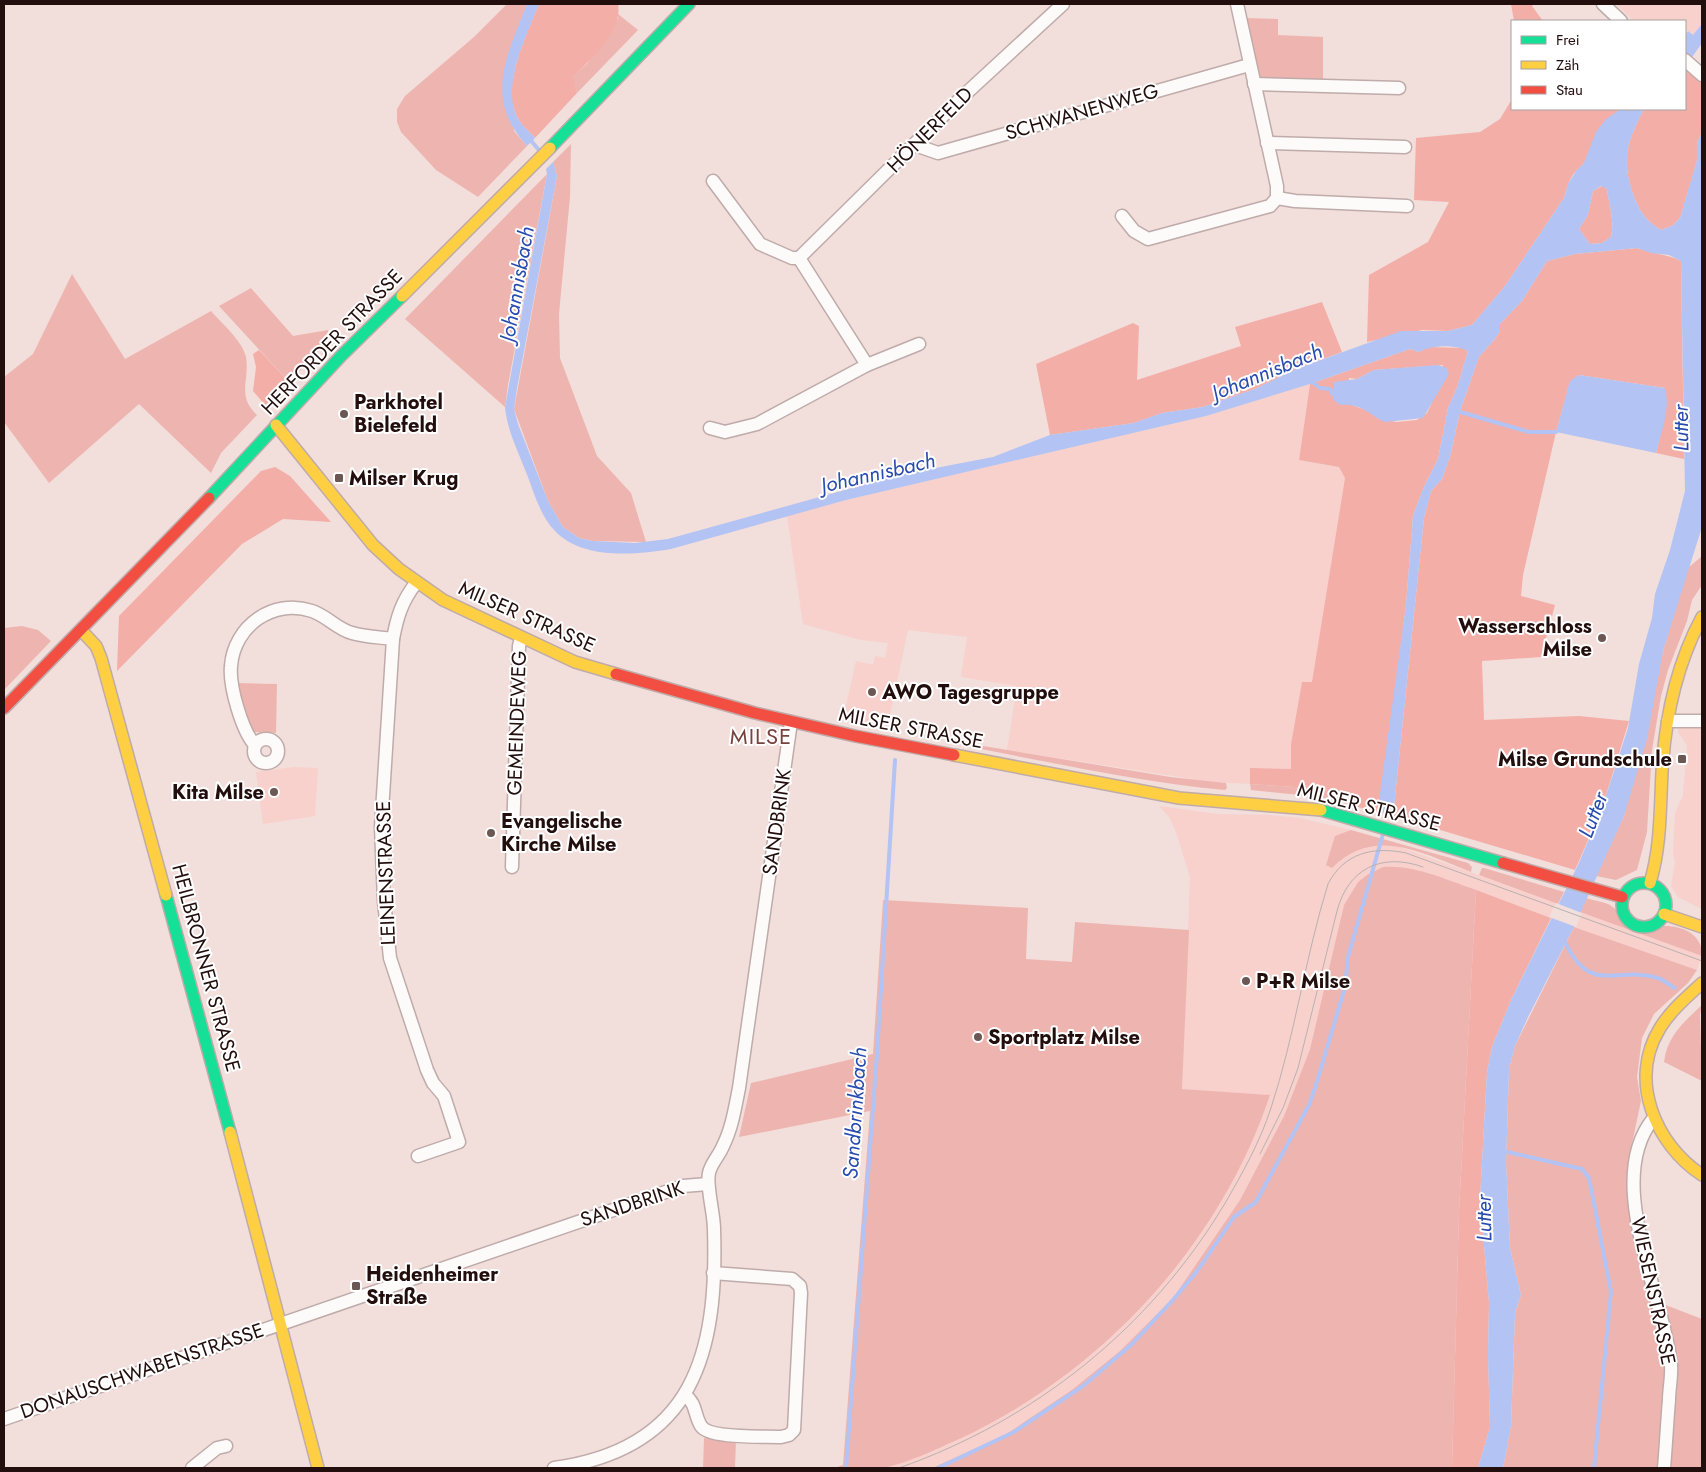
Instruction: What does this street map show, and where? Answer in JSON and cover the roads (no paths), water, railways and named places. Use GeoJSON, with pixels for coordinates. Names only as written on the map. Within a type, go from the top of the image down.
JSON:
{"type":"FeatureCollection","features":[{"type":"Feature","properties":{"kind":"main road","name":"HERFORDER STRASSE"},"geometry":{"type":"LineString","coordinates":[[4,708],[237,468],[341,356],[531,167],[689,4]]}},
{"type":"Feature","properties":{"kind":"main road","name":"MILSER STRASSE"},"geometry":{"type":"LineString","coordinates":[[276,426],[373,546],[416,583],[443,600],[521,638],[592,668],[791,722],[1004,766],[1179,798],[1295,806],[1400,832],[1622,897]]}},
{"type":"Feature","properties":{"kind":"main road"},"geometry":{"type":"LineString","coordinates":[[1650,883],[1659,847],[1663,762],[1668,721],[1684,658],[1702,617]]}},
{"type":"Feature","properties":{"kind":"main road","name":"HEILBRONNER STRASSE"},"geometry":{"type":"LineString","coordinates":[[80,630],[93,642],[101,658],[208,1044],[280,1323]]}},
{"type":"Feature","properties":{"kind":"main road"},"geometry":{"type":"LineString","coordinates":[[1643,882],[1650,883],[1663,893],[1666,904],[1664,914],[1655,925],[1648,927],[1632,924],[1625,918],[1622,911],[1622,897],[1631,886],[1643,882]]}},
{"type":"Feature","properties":{"kind":"main road"},"geometry":{"type":"LineString","coordinates":[[1664,914],[1702,927]]}},
{"type":"Feature","properties":{"kind":"main road"},"geometry":{"type":"LineString","coordinates":[[1702,983],[1663,1023],[1653,1042],[1648,1059],[1648,1082],[1653,1119],[1670,1149],[1682,1161],[1702,1175]]}},
{"type":"Feature","properties":{"kind":"main road"},"geometry":{"type":"LineString","coordinates":[[280,1323],[318,1468]]}},
{"type":"Feature","properties":{"kind":"street","name":"HÖNERFELD"},"geometry":{"type":"LineString","coordinates":[[799,258],[961,98],[1063,4]]}},
{"type":"Feature","properties":{"kind":"street"},"geometry":{"type":"LineString","coordinates":[[1122,216],[1134,231],[1148,239],[1270,206],[1277,198],[1277,186],[1237,4]]}},
{"type":"Feature","properties":{"kind":"street"},"geometry":{"type":"LineString","coordinates":[[1603,4],[1620,20]]}},
{"type":"Feature","properties":{"kind":"street"},"geometry":{"type":"LineString","coordinates":[[1687,62],[1702,75]]}},
{"type":"Feature","properties":{"kind":"street","name":"SCHWANENWEG"},"geometry":{"type":"LineString","coordinates":[[915,145],[938,152],[1249,65]]}},
{"type":"Feature","properties":{"kind":"street"},"geometry":{"type":"LineString","coordinates":[[1254,84],[1398,88]]}},
{"type":"Feature","properties":{"kind":"street"},"geometry":{"type":"LineString","coordinates":[[1267,143],[1405,147]]}},
{"type":"Feature","properties":{"kind":"street"},"geometry":{"type":"LineString","coordinates":[[713,180],[760,244],[792,258],[799,258],[868,366]]}},
{"type":"Feature","properties":{"kind":"street"},"geometry":{"type":"LineString","coordinates":[[1277,198],[1295,201],[1407,206]]}},
{"type":"Feature","properties":{"kind":"street"},"geometry":{"type":"LineString","coordinates":[[710,428],[725,432],[757,424],[868,366],[919,344]]}},
{"type":"Feature","properties":{"kind":"street","name":"LEINENSTRASSE"},"geometry":{"type":"LineString","coordinates":[[416,583],[403,601],[398,614],[393,639],[381,826],[388,948],[428,1070],[433,1082],[444,1096],[459,1142],[418,1156]]}},
{"type":"Feature","properties":{"kind":"street"},"geometry":{"type":"LineString","coordinates":[[255,745],[245,728],[233,688],[230,670],[236,645],[254,620],[273,611],[298,608],[319,614],[350,633],[393,639]]}},
{"type":"Feature","properties":{"kind":"street","name":"GEMEINDEWEG"},"geometry":{"type":"LineString","coordinates":[[512,867],[519,646],[521,638]]}},
{"type":"Feature","properties":{"kind":"street"},"geometry":{"type":"LineString","coordinates":[[1668,721],[1702,721]]}},
{"type":"Feature","properties":{"kind":"street","name":"SANDBRINK"},"geometry":{"type":"LineString","coordinates":[[280,1323],[683,1186],[708,1184],[711,1167],[724,1146],[730,1128],[739,1088],[791,722]]}},
{"type":"Feature","properties":{"kind":"street","name":"WIESENSTRASSE"},"geometry":{"type":"LineString","coordinates":[[1653,1119],[1644,1130],[1638,1148],[1633,1188],[1636,1218],[1666,1337],[1671,1367],[1664,1468]]}},
{"type":"Feature","properties":{"kind":"street"},"geometry":{"type":"LineString","coordinates":[[554,1468],[591,1462],[618,1452],[653,1429],[672,1412],[685,1395],[699,1367],[706,1345],[713,1274],[714,1229],[712,1202],[708,1184]]}},
{"type":"Feature","properties":{"kind":"street"},"geometry":{"type":"LineString","coordinates":[[685,1395],[692,1400],[700,1426],[712,1434],[781,1437],[789,1435],[794,1430],[801,1303],[800,1286],[792,1279],[713,1274]]}},
{"type":"Feature","properties":{"kind":"street","name":"DONAUSCHWABENSTRASSE"},"geometry":{"type":"LineString","coordinates":[[4,1419],[280,1323]]}},
{"type":"Feature","properties":{"kind":"street"},"geometry":{"type":"LineString","coordinates":[[191,1468],[217,1448],[226,1446]]}},
{"type":"Feature","properties":{"kind":"water"},"geometry":{"type":"Polygon","coordinates":[[[527,4],[539,4],[517,62],[512,93],[514,107],[519,120],[535,138],[527,146],[514,128],[506,111],[502,94],[503,76],[512,41],[527,4]]]}},
{"type":"Feature","properties":{"kind":"water"},"geometry":{"type":"Polygon","coordinates":[[[1702,24],[1702,43],[1690,60],[1686,57],[1686,34],[1688,31],[1693,35],[1702,24]]]}},
{"type":"Feature","properties":{"kind":"water","name":"Lutter"},"geometry":{"type":"Polygon","coordinates":[[[1620,110],[1644,110],[1630,141],[1627,170],[1638,206],[1647,219],[1661,230],[1672,226],[1680,218],[1697,160],[1697,144],[1702,132],[1702,520],[1701,530],[1663,651],[1647,739],[1624,816],[1574,927],[1528,1017],[1515,1046],[1509,1069],[1506,1162],[1510,1249],[1521,1295],[1515,1312],[1511,1426],[1503,1468],[1478,1468],[1490,1427],[1489,1303],[1480,1198],[1487,1072],[1492,1047],[1512,998],[1578,865],[1602,808],[1628,728],[1639,664],[1652,618],[1655,594],[1670,550],[1685,491],[1681,261],[1669,255],[1651,253],[1637,248],[1575,254],[1547,261],[1522,301],[1500,324],[1500,332],[1479,357],[1460,411],[1450,457],[1442,479],[1431,491],[1424,518],[1393,816],[1382,813],[1379,801],[1406,605],[1413,516],[1423,489],[1438,459],[1448,408],[1457,388],[1468,351],[1450,346],[1430,348],[1419,352],[1410,349],[1310,384],[1206,416],[846,500],[671,549],[625,554],[594,551],[580,547],[567,540],[550,525],[538,503],[510,432],[505,407],[547,174],[546,169],[553,162],[557,176],[514,409],[548,501],[563,527],[579,538],[593,541],[635,543],[668,539],[899,475],[993,457],[1050,435],[1134,423],[1162,413],[1203,407],[1255,389],[1296,369],[1401,331],[1448,331],[1472,325],[1505,286],[1564,198],[1568,184],[1576,171],[1584,163],[1596,132],[1606,119],[1620,110]],[[1601,186],[1593,191],[1588,215],[1579,229],[1590,244],[1602,243],[1611,237],[1612,219],[1607,189],[1601,186]]]}},
{"type":"Feature","properties":{"kind":"water"},"geometry":{"type":"Polygon","coordinates":[[[1438,365],[1447,368],[1449,374],[1423,418],[1385,422],[1359,407],[1340,405],[1333,399],[1334,382],[1357,379],[1374,370],[1438,365]]]}},
{"type":"Feature","properties":{"kind":"water"},"geometry":{"type":"Polygon","coordinates":[[[1579,375],[1665,388],[1667,396],[1666,412],[1656,453],[1556,432],[1570,381],[1579,375]]]}},
{"type":"Feature","properties":{"kind":"waterway","name":"Johannisbach"},"geometry":{"type":"LineString","coordinates":[[528,137],[538,149]]}},
{"type":"Feature","properties":{"kind":"waterway"},"geometry":{"type":"LineString","coordinates":[[1311,381],[1320,388],[1330,389],[1332,394]]}},
{"type":"Feature","properties":{"kind":"waterway"},"geometry":{"type":"LineString","coordinates":[[1457,411],[1529,432],[1556,432]]}},
{"type":"Feature","properties":{"kind":"waterway","name":"Sandbrinkbach"},"geometry":{"type":"LineString","coordinates":[[846,1468],[877,1054],[895,760]]}},
{"type":"Feature","properties":{"kind":"waterway"},"geometry":{"type":"LineString","coordinates":[[938,1468],[1014,1432],[1083,1386],[1131,1345],[1198,1270],[1234,1217],[1256,1202],[1309,1105],[1316,1085],[1345,987],[1348,957],[1383,834]]}},
{"type":"Feature","properties":{"kind":"waterway"},"geometry":{"type":"LineString","coordinates":[[1563,938],[1573,956],[1583,968],[1594,974],[1604,976],[1643,975],[1658,978],[1675,988]]}},
{"type":"Feature","properties":{"kind":"waterway"},"geometry":{"type":"LineString","coordinates":[[1503,1151],[1582,1169],[1589,1178],[1611,1292],[1594,1468]]}},
{"type":"Feature","properties":{"kind":"tram line"},"geometry":{"type":"LineString","coordinates":[[899,1468],[949,1448],[997,1424],[1042,1396],[1084,1365],[1124,1330],[1161,1292],[1194,1250],[1224,1205],[1267,1121],[1287,1053],[1328,884],[1342,865],[1351,859],[1371,852],[1394,851],[1406,853],[1702,961]]}},
{"type":"Feature","properties":{"kind":"tram line"},"geometry":{"type":"LineString","coordinates":[[1260,1154],[1283,1108],[1298,1068],[1342,896],[1349,884],[1358,875],[1380,863],[1408,863],[1423,867]]}},
{"type":"Feature","properties":{"kind":"place","name":"Parkhotel Bielefeld"},"geometry":{"type":"Point","coordinates":[344,414]}},
{"type":"Feature","properties":{"kind":"place","name":"Milser Krug"},"geometry":{"type":"Point","coordinates":[339,478]}},
{"type":"Feature","properties":{"kind":"place","name":"Wasserschloss Milse"},"geometry":{"type":"Point","coordinates":[1602,638]}},
{"type":"Feature","properties":{"kind":"place","name":"AWO Tagesgruppe"},"geometry":{"type":"Point","coordinates":[872,692]}},
{"type":"Feature","properties":{"kind":"place","name":"Milse Grundschule"},"geometry":{"type":"Point","coordinates":[1682,759]}},
{"type":"Feature","properties":{"kind":"place","name":"Kita Milse"},"geometry":{"type":"Point","coordinates":[274,792]}},
{"type":"Feature","properties":{"kind":"place","name":"Evangelische Kirche Milse"},"geometry":{"type":"Point","coordinates":[491,833]}},
{"type":"Feature","properties":{"kind":"place","name":"P+R Milse"},"geometry":{"type":"Point","coordinates":[1246,981]}},
{"type":"Feature","properties":{"kind":"place","name":"Sportplatz Milse"},"geometry":{"type":"Point","coordinates":[978,1037]}},
{"type":"Feature","properties":{"kind":"place","name":"Heidenheimer Straße"},"geometry":{"type":"Point","coordinates":[356,1286]}},
{"type":"Feature","properties":{"kind":"district","name":"MILSE"},"geometry":{"type":"Point","coordinates":[761,736]}}]}
